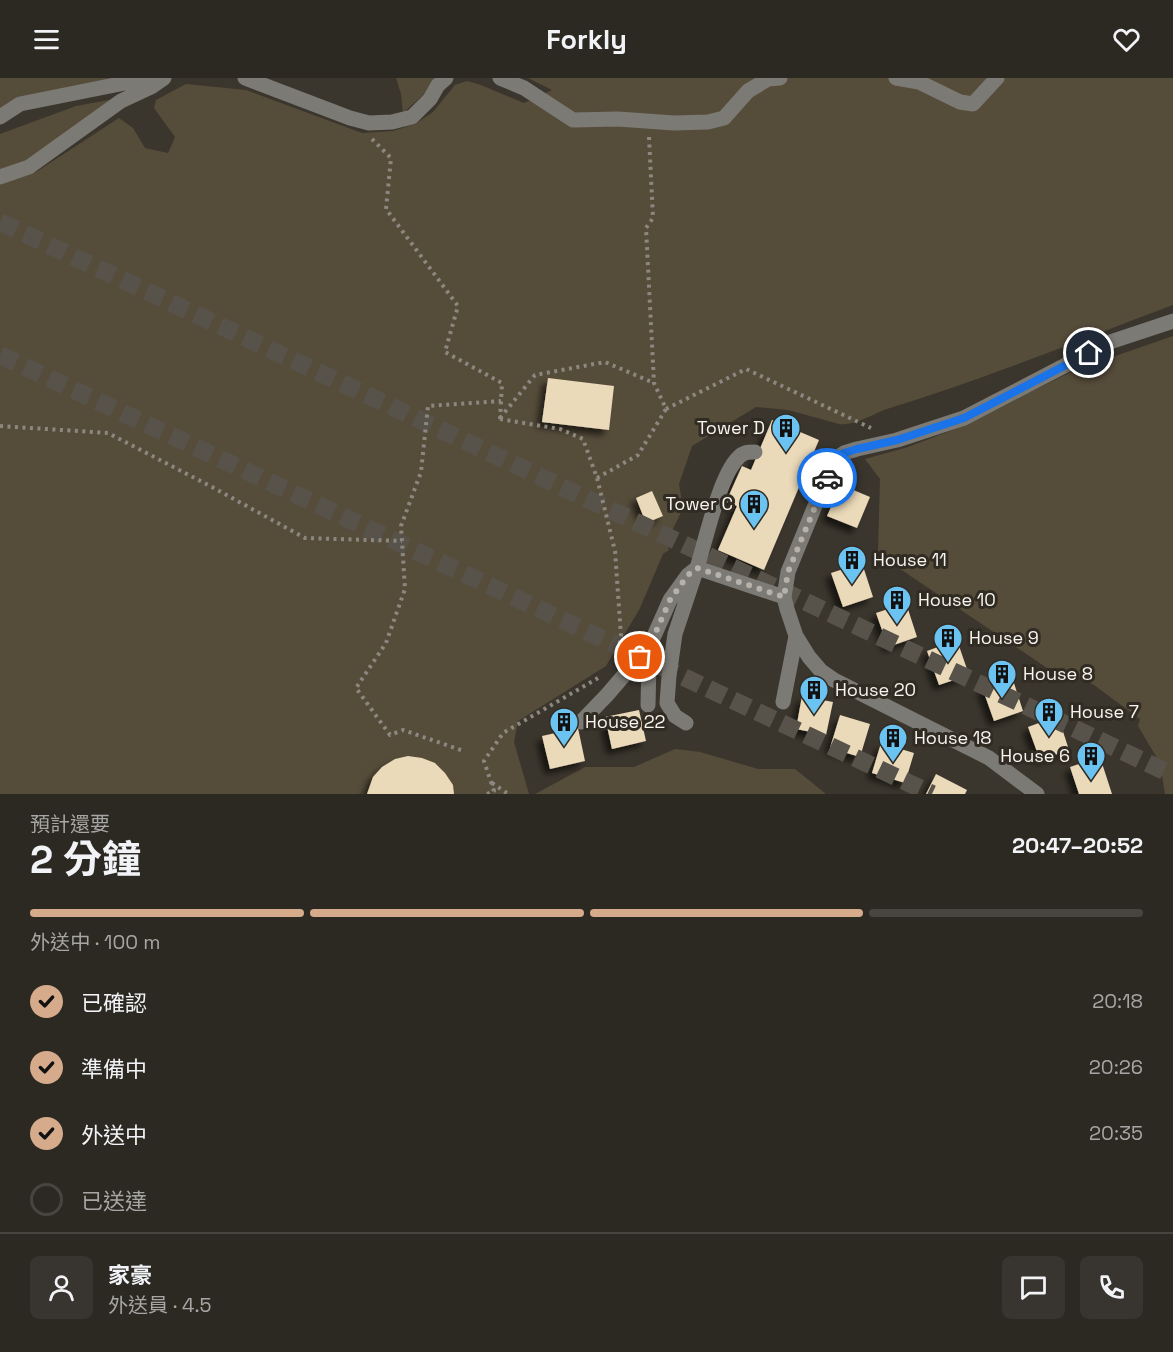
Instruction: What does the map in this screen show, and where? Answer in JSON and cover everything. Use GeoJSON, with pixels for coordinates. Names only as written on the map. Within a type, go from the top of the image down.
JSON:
{"type":"FeatureCollection","features":[{"type":"Feature","properties":{"kind":"street"},"geometry":{"type":"LineString","coordinates":[[0,117],[20,104],[150,78]]}},
{"type":"Feature","properties":{"kind":"street"},"geometry":{"type":"LineString","coordinates":[[0,177],[29,167],[121,101],[151,87],[164,78]]}},
{"type":"Feature","properties":{"kind":"street"},"geometry":{"type":"LineString","coordinates":[[245,78],[369,123],[392,122],[412,117],[446,78]]}},
{"type":"Feature","properties":{"kind":"street"},"geometry":{"type":"LineString","coordinates":[[500,78],[524,88],[573,120],[618,119],[674,123],[708,122],[724,118],[748,91],[768,79],[780,78]]}},
{"type":"Feature","properties":{"kind":"street"},"geometry":{"type":"LineString","coordinates":[[896,78],[919,82],[960,102],[973,104],[997,78]]}},
{"type":"Feature","properties":{"kind":"street"},"geometry":{"type":"LineString","coordinates":[[1037,794],[989,758],[834,680],[820,670],[808,657],[796,636],[787,609],[784,597],[788,572],[836,458],[844,453],[897,440],[964,418],[1110,342],[1173,321]]}},
{"type":"Feature","properties":{"kind":"street"},"geometry":{"type":"LineString","coordinates":[[687,723],[675,716],[667,704],[675,634],[722,485],[737,459],[745,453],[755,452]]}},
{"type":"Feature","properties":{"kind":"street"},"geometry":{"type":"LineString","coordinates":[[697,568],[784,597]]}},
{"type":"Feature","properties":{"kind":"street"},"geometry":{"type":"LineString","coordinates":[[580,722],[607,695],[650,645],[670,600],[688,575],[697,568]]}},
{"type":"Feature","properties":{"kind":"street"},"geometry":{"type":"LineString","coordinates":[[783,702],[796,636]]}},
{"type":"Feature","properties":{"kind":"street"},"geometry":{"type":"LineString","coordinates":[[648,705],[650,645]]}},
{"type":"Feature","properties":{"kind":"path"},"geometry":{"type":"LineString","coordinates":[[350,118],[392,158],[386,209],[458,306],[445,352],[502,383],[500,419]]}},
{"type":"Feature","properties":{"kind":"path"},"geometry":{"type":"LineString","coordinates":[[648,121],[653,218],[646,228],[654,383],[666,410]]}},
{"type":"Feature","properties":{"kind":"path"},"geometry":{"type":"LineString","coordinates":[[500,419],[535,375],[605,362],[654,383]]}},
{"type":"Feature","properties":{"kind":"path"},"geometry":{"type":"LineString","coordinates":[[597,477],[638,455],[666,410],[746,369],[897,440]]}},
{"type":"Feature","properties":{"kind":"path"},"geometry":{"type":"LineString","coordinates":[[461,750],[403,730],[390,735],[356,688],[386,644],[405,589],[401,526],[421,472],[428,406],[501,401]]}},
{"type":"Feature","properties":{"kind":"path"},"geometry":{"type":"LineString","coordinates":[[500,419],[560,429],[583,439],[597,477],[615,551],[621,636],[617,658]]}},
{"type":"Feature","properties":{"kind":"path"},"geometry":{"type":"LineString","coordinates":[[0,426],[108,433],[305,538],[402,541]]}},
{"type":"Feature","properties":{"kind":"path"},"geometry":{"type":"LineString","coordinates":[[487,794],[494,791],[484,761],[503,733],[605,674]]}},
{"type":"Feature","properties":{"kind":"path"},"geometry":{"type":"LineString","coordinates":[[491,782],[508,794]]}},
{"type":"Feature","properties":{"kind":"shaded area"},"geometry":{"type":"Polygon","coordinates":[[[0,78],[135,78],[0,111],[0,78]]]}},
{"type":"Feature","properties":{"kind":"shaded area"},"geometry":{"type":"Polygon","coordinates":[[[396,78],[434,78],[424,94],[403,113],[396,78]]]}},
{"type":"Feature","properties":{"kind":"shaded area"},"geometry":{"type":"Polygon","coordinates":[[[528,78],[1173,78],[1173,305],[997,372],[852,423],[839,424],[788,410],[756,407],[692,446],[679,484],[683,508],[673,529],[664,536],[669,550],[663,554],[640,608],[606,666],[518,721],[514,742],[529,794],[0,794],[0,134],[76,106],[120,98],[28,164],[36,172],[119,118],[133,128],[145,148],[168,153],[175,137],[154,108],[156,100],[186,84],[246,90],[362,133],[393,131],[415,124],[433,112],[455,85],[467,81],[524,103],[552,90],[528,78]]]}},
{"type":"Feature","properties":{"kind":"shaded area"},"geometry":{"type":"Polygon","coordinates":[[[1173,336],[1173,794],[1165,794],[1160,763],[1138,726],[1140,719],[1094,685],[1060,668],[1047,668],[878,554],[880,479],[865,459],[908,447],[958,428],[1075,370],[1173,336]]]}},
{"type":"Feature","properties":{"kind":"shaded area"},"geometry":{"type":"Polygon","coordinates":[[[675,749],[700,752],[758,769],[795,769],[826,794],[535,794],[585,767],[634,767],[675,749]]]}},
{"type":"Feature","properties":{"kind":"building"},"geometry":{"type":"Polygon","coordinates":[[[548,378],[614,386],[609,430],[542,422],[548,378]]]}},
{"type":"Feature","properties":{"kind":"building"},"geometry":{"type":"Polygon","coordinates":[[[772,420],[819,440],[764,570],[718,550],[737,506],[726,502],[742,466],[751,470],[772,420]]]}},
{"type":"Feature","properties":{"kind":"building"},"geometry":{"type":"Polygon","coordinates":[[[844,486],[870,497],[857,528],[827,516],[836,496],[840,497],[844,486]]]}},
{"type":"Feature","properties":{"kind":"building"},"geometry":{"type":"Polygon","coordinates":[[[652,491],[663,516],[646,523],[636,498],[652,491]]]}},
{"type":"Feature","properties":{"kind":"building","name":"House 11"},"geometry":{"type":"Polygon","coordinates":[[[862,563],[873,597],[843,607],[831,573],[862,563]]]}},
{"type":"Feature","properties":{"kind":"building","name":"House 10"},"geometry":{"type":"Polygon","coordinates":[[[906,603],[917,637],[888,647],[876,613],[906,603]]]}},
{"type":"Feature","properties":{"kind":"building","name":"House 9"},"geometry":{"type":"Polygon","coordinates":[[[957,640],[969,675],[939,685],[927,651],[957,640]]]}},
{"type":"Feature","properties":{"kind":"building","name":"House 8"},"geometry":{"type":"Polygon","coordinates":[[[1012,677],[1023,711],[994,721],[982,687],[1012,677]]]}},
{"type":"Feature","properties":{"kind":"building","name":"House 20"},"geometry":{"type":"Polygon","coordinates":[[[802,696],[833,702],[826,735],[796,729],[802,696]]]}},
{"type":"Feature","properties":{"kind":"building"},"geometry":{"type":"Polygon","coordinates":[[[639,710],[646,741],[612,749],[605,717],[639,710]]]}},
{"type":"Feature","properties":{"kind":"building"},"geometry":{"type":"Polygon","coordinates":[[[840,715],[870,724],[860,757],[830,748],[840,715]]]}},
{"type":"Feature","properties":{"kind":"building","name":"House 7"},"geometry":{"type":"Polygon","coordinates":[[[1058,716],[1069,750],[1040,760],[1028,727],[1058,716]]]}},
{"type":"Feature","properties":{"kind":"building","name":"House 22"},"geometry":{"type":"Polygon","coordinates":[[[578,728],[585,761],[550,769],[542,736],[578,728]]]}},
{"type":"Feature","properties":{"kind":"building","name":"House 18"},"geometry":{"type":"Polygon","coordinates":[[[881,743],[914,753],[905,783],[872,773],[881,743]]]}},
{"type":"Feature","properties":{"kind":"building"},"geometry":{"type":"Polygon","coordinates":[[[408,756],[435,763],[453,785],[454,794],[367,794],[373,777],[382,767],[395,759],[408,756]]]}},
{"type":"Feature","properties":{"kind":"building","name":"House 6"},"geometry":{"type":"Polygon","coordinates":[[[1100,757],[1112,794],[1079,794],[1070,767],[1100,757]]]}},
{"type":"Feature","properties":{"kind":"building"},"geometry":{"type":"Polygon","coordinates":[[[936,774],[967,790],[965,794],[926,794],[936,774]]]}},
{"type":"Feature","properties":{"kind":"tunnel"},"geometry":{"type":"LineString","coordinates":[[0,222],[1173,775]]}},
{"type":"Feature","properties":{"kind":"tunnel"},"geometry":{"type":"LineString","coordinates":[[0,355],[932,794]]}},
{"type":"Feature","properties":{"kind":"way so far"},"geometry":{"type":"LineString","coordinates":[[640,657],[650,645],[670,600],[688,575],[697,568],[784,597],[788,572],[827,478]]}},
{"type":"Feature","properties":{"kind":"place","name":"Tower D"},"geometry":{"type":"Point","coordinates":[786,454]}},
{"type":"Feature","properties":{"kind":"place","name":"Tower C"},"geometry":{"type":"Point","coordinates":[754,530]}},
{"type":"Feature","properties":{"kind":"place","name":"House 11"},"geometry":{"type":"Point","coordinates":[852,586]}},
{"type":"Feature","properties":{"kind":"place","name":"House 10"},"geometry":{"type":"Point","coordinates":[897,626]}},
{"type":"Feature","properties":{"kind":"place","name":"House 9"},"geometry":{"type":"Point","coordinates":[948,664]}},
{"type":"Feature","properties":{"kind":"place","name":"House 8"},"geometry":{"type":"Point","coordinates":[1002,700]}},
{"type":"Feature","properties":{"kind":"place","name":"House 20"},"geometry":{"type":"Point","coordinates":[814,716]}},
{"type":"Feature","properties":{"kind":"place","name":"House 7"},"geometry":{"type":"Point","coordinates":[1049,738]}},
{"type":"Feature","properties":{"kind":"place","name":"House 22"},"geometry":{"type":"Point","coordinates":[564,748]}},
{"type":"Feature","properties":{"kind":"place","name":"House 18"},"geometry":{"type":"Point","coordinates":[893,764]}},
{"type":"Feature","properties":{"kind":"place","name":"House 6"},"geometry":{"type":"Point","coordinates":[1091,782]}},
{"type":"Feature","properties":{"kind":"route"},"geometry":{"type":"LineString","coordinates":[[827,478],[836,458],[844,453],[897,440],[964,418],[1089,353]]}}]}
